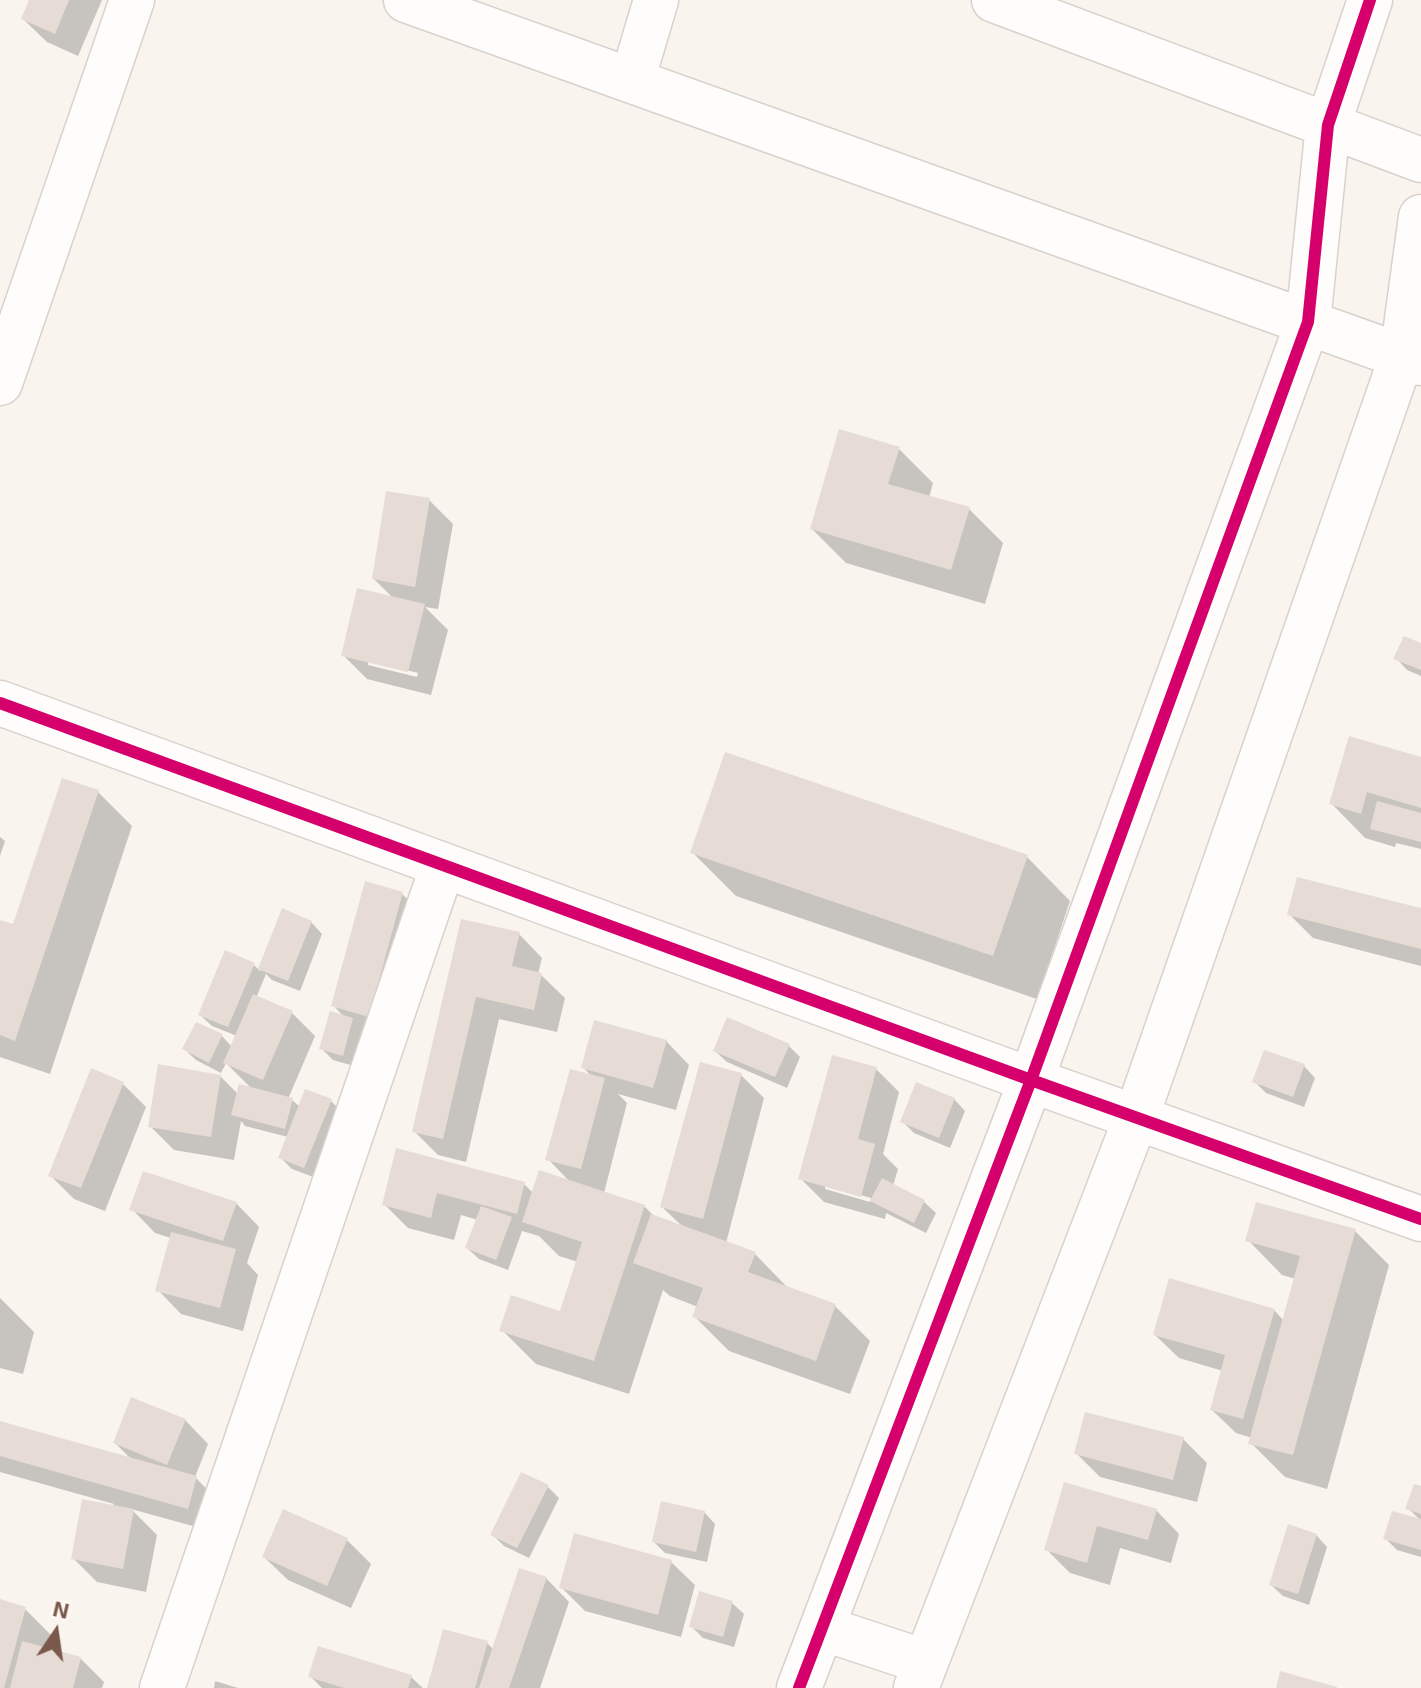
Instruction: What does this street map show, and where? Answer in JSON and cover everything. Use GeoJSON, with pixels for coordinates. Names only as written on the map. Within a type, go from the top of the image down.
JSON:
{"type":"FeatureCollection","features":[{"type":"Feature","properties":{"kind":"street"},"geometry":{"type":"LineString","coordinates":[[0,383],[132,0]]}},
{"type":"Feature","properties":{"kind":"street"},"geometry":{"type":"LineString","coordinates":[[406,0],[1411,359]]}},
{"type":"Feature","properties":{"kind":"street"},"geometry":{"type":"LineString","coordinates":[[632,81],[656,0]]}},
{"type":"Feature","properties":{"kind":"street"},"geometry":{"type":"LineString","coordinates":[[994,0],[1421,160]]}},
{"type":"Feature","properties":{"kind":"street"},"geometry":{"type":"LineString","coordinates":[[799,1688],[1031,1080],[1308,322],[1328,125],[1370,0]]}},
{"type":"Feature","properties":{"kind":"street"},"geometry":{"type":"LineString","coordinates":[[822,1628],[920,1675],[1136,1118],[1411,359],[1421,217]]}},
{"type":"Feature","properties":{"kind":"street"},"geometry":{"type":"LineString","coordinates":[[0,703],[1031,1080],[1421,1219]]}},
{"type":"Feature","properties":{"kind":"street"},"geometry":{"type":"LineString","coordinates":[[162,1688],[443,865]]}},
{"type":"Feature","properties":{"kind":"building"},"geometry":{"type":"Polygon","coordinates":[[[29,0],[69,0],[55,34],[21,19],[29,0]]]}},
{"type":"Feature","properties":{"kind":"building"},"geometry":{"type":"Polygon","coordinates":[[[839,429],[900,447],[888,484],[970,507],[951,570],[810,529],[839,429]]]}},
{"type":"Feature","properties":{"kind":"building"},"geometry":{"type":"Polygon","coordinates":[[[386,491],[430,498],[415,587],[372,579],[386,491]]]}},
{"type":"Feature","properties":{"kind":"building"},"geometry":{"type":"Polygon","coordinates":[[[357,588],[425,604],[408,672],[341,656],[357,588]]]}},
{"type":"Feature","properties":{"kind":"building"},"geometry":{"type":"Polygon","coordinates":[[[1404,636],[1421,643],[1421,670],[1393,659],[1404,636]]]}},
{"type":"Feature","properties":{"kind":"building"},"geometry":{"type":"Polygon","coordinates":[[[1349,736],[1421,757],[1421,808],[1367,792],[1361,814],[1329,804],[1349,736]]]}},
{"type":"Feature","properties":{"kind":"building"},"geometry":{"type":"Polygon","coordinates":[[[725,752],[1028,855],[993,956],[690,853],[725,752]]]}},
{"type":"Feature","properties":{"kind":"building"},"geometry":{"type":"Polygon","coordinates":[[[62,778],[99,790],[15,1041],[0,1035],[0,920],[13,924],[62,778]]]}},
{"type":"Feature","properties":{"kind":"building"},"geometry":{"type":"Polygon","coordinates":[[[1377,801],[1421,813],[1421,842],[1370,829],[1377,801]]]}},
{"type":"Feature","properties":{"kind":"building"},"geometry":{"type":"Polygon","coordinates":[[[1297,877],[1421,908],[1421,949],[1287,915],[1297,877]]]}},
{"type":"Feature","properties":{"kind":"building"},"geometry":{"type":"Polygon","coordinates":[[[365,881],[403,892],[369,1017],[331,1006],[365,881]]]}},
{"type":"Feature","properties":{"kind":"building"},"geometry":{"type":"Polygon","coordinates":[[[282,908],[312,921],[288,981],[258,969],[282,908]]]}},
{"type":"Feature","properties":{"kind":"building"},"geometry":{"type":"Polygon","coordinates":[[[461,919],[520,932],[512,966],[542,973],[534,1010],[476,997],[443,1139],[412,1132],[461,919]]]}},
{"type":"Feature","properties":{"kind":"building"},"geometry":{"type":"Polygon","coordinates":[[[225,950],[255,963],[228,1027],[198,1015],[225,950]]]}},
{"type":"Feature","properties":{"kind":"building"},"geometry":{"type":"Polygon","coordinates":[[[253,994],[293,1011],[263,1080],[223,1063],[253,994]]]}},
{"type":"Feature","properties":{"kind":"building"},"geometry":{"type":"Polygon","coordinates":[[[330,1011],[353,1018],[343,1056],[319,1049],[330,1011]]]}},
{"type":"Feature","properties":{"kind":"building"},"geometry":{"type":"Polygon","coordinates":[[[727,1017],[790,1044],[775,1077],[713,1051],[727,1017]]]}},
{"type":"Feature","properties":{"kind":"building"},"geometry":{"type":"Polygon","coordinates":[[[594,1020],[667,1040],[653,1088],[581,1068],[594,1020]]]}},
{"type":"Feature","properties":{"kind":"building"},"geometry":{"type":"Polygon","coordinates":[[[196,1022],[223,1034],[209,1063],[182,1049],[196,1022]]]}},
{"type":"Feature","properties":{"kind":"building"},"geometry":{"type":"Polygon","coordinates":[[[1264,1050],[1305,1064],[1293,1097],[1252,1082],[1264,1050]]]}},
{"type":"Feature","properties":{"kind":"building"},"geometry":{"type":"Polygon","coordinates":[[[832,1055],[877,1067],[858,1139],[875,1144],[861,1197],[798,1179],[832,1055]]]}},
{"type":"Feature","properties":{"kind":"building"},"geometry":{"type":"Polygon","coordinates":[[[700,1062],[742,1073],[703,1219],[660,1207],[700,1062]]]}},
{"type":"Feature","properties":{"kind":"building"},"geometry":{"type":"Polygon","coordinates":[[[158,1064],[221,1075],[211,1137],[148,1127],[158,1064]]]}},
{"type":"Feature","properties":{"kind":"building"},"geometry":{"type":"Polygon","coordinates":[[[91,1068],[124,1082],[81,1188],[48,1176],[91,1068]]]}},
{"type":"Feature","properties":{"kind":"building"},"geometry":{"type":"Polygon","coordinates":[[[570,1069],[605,1078],[581,1169],[545,1160],[570,1069]]]}},
{"type":"Feature","properties":{"kind":"building"},"geometry":{"type":"Polygon","coordinates":[[[916,1082],[955,1098],[939,1138],[900,1122],[916,1082]]]}},
{"type":"Feature","properties":{"kind":"building"},"geometry":{"type":"Polygon","coordinates":[[[239,1084],[293,1098],[285,1129],[231,1115],[239,1084]]]}},
{"type":"Feature","properties":{"kind":"building"},"geometry":{"type":"Polygon","coordinates":[[[305,1089],[332,1099],[304,1168],[278,1158],[305,1089]]]}},
{"type":"Feature","properties":{"kind":"building"},"geometry":{"type":"Polygon","coordinates":[[[396,1148],[525,1182],[517,1214],[437,1193],[431,1218],[382,1205],[396,1148]]]}},
{"type":"Feature","properties":{"kind":"building"},"geometry":{"type":"Polygon","coordinates":[[[539,1170],[645,1205],[594,1361],[499,1331],[511,1295],[560,1311],[582,1242],[522,1222],[539,1170]]]}},
{"type":"Feature","properties":{"kind":"building"},"geometry":{"type":"Polygon","coordinates":[[[143,1171],[237,1202],[223,1241],[129,1210],[143,1171]]]}},
{"type":"Feature","properties":{"kind":"building"},"geometry":{"type":"Polygon","coordinates":[[[882,1178],[925,1200],[914,1223],[870,1201],[882,1178]]]}},
{"type":"Feature","properties":{"kind":"building"},"geometry":{"type":"Polygon","coordinates":[[[1256,1202],[1356,1229],[1293,1455],[1248,1444],[1300,1256],[1245,1241],[1256,1202]]]}},
{"type":"Feature","properties":{"kind":"building"},"geometry":{"type":"Polygon","coordinates":[[[481,1206],[512,1217],[496,1260],[465,1248],[481,1206]]]}},
{"type":"Feature","properties":{"kind":"building"},"geometry":{"type":"Polygon","coordinates":[[[651,1214],[756,1252],[748,1272],[836,1304],[816,1361],[692,1317],[703,1288],[633,1263],[651,1214]]]}},
{"type":"Feature","properties":{"kind":"building"},"geometry":{"type":"Polygon","coordinates":[[[171,1232],[236,1249],[220,1308],[155,1291],[171,1232]]]}},
{"type":"Feature","properties":{"kind":"building"},"geometry":{"type":"Polygon","coordinates":[[[1169,1278],[1275,1309],[1243,1419],[1210,1410],[1225,1355],[1153,1335],[1169,1278]]]}},
{"type":"Feature","properties":{"kind":"building"},"geometry":{"type":"Polygon","coordinates":[[[131,1397],[186,1419],[167,1465],[113,1443],[131,1397]]]}},
{"type":"Feature","properties":{"kind":"building"},"geometry":{"type":"Polygon","coordinates":[[[1085,1412],[1184,1437],[1173,1480],[1074,1454],[1085,1412]]]}},
{"type":"Feature","properties":{"kind":"building"},"geometry":{"type":"Polygon","coordinates":[[[0,1421],[197,1476],[188,1509],[0,1456],[0,1421]]]}},
{"type":"Feature","properties":{"kind":"building"},"geometry":{"type":"Polygon","coordinates":[[[521,1472],[549,1485],[517,1548],[490,1535],[521,1472]]]}},
{"type":"Feature","properties":{"kind":"building"},"geometry":{"type":"Polygon","coordinates":[[[1064,1482],[1157,1509],[1148,1540],[1097,1526],[1087,1563],[1044,1550],[1064,1482]]]}},
{"type":"Feature","properties":{"kind":"building"},"geometry":{"type":"Polygon","coordinates":[[[1414,1484],[1421,1486],[1421,1514],[1405,1509],[1414,1484]]]}},
{"type":"Feature","properties":{"kind":"building"},"geometry":{"type":"Polygon","coordinates":[[[82,1499],[134,1509],[123,1569],[71,1559],[82,1499]]]}},
{"type":"Feature","properties":{"kind":"building"},"geometry":{"type":"Polygon","coordinates":[[[661,1501],[705,1511],[696,1552],[652,1542],[661,1501]]]}},
{"type":"Feature","properties":{"kind":"building"},"geometry":{"type":"Polygon","coordinates":[[[283,1509],[348,1538],[327,1586],[262,1557],[283,1509]]]}},
{"type":"Feature","properties":{"kind":"building"},"geometry":{"type":"Polygon","coordinates":[[[1392,1511],[1421,1519],[1421,1550],[1383,1539],[1392,1511]]]}},
{"type":"Feature","properties":{"kind":"building"},"geometry":{"type":"Polygon","coordinates":[[[1288,1524],[1317,1534],[1298,1594],[1269,1585],[1288,1524]]]}},
{"type":"Feature","properties":{"kind":"building"},"geometry":{"type":"Polygon","coordinates":[[[574,1533],[672,1560],[658,1615],[559,1588],[574,1533]]]}},
{"type":"Feature","properties":{"kind":"building"},"geometry":{"type":"Polygon","coordinates":[[[519,1568],[547,1577],[509,1688],[479,1688],[519,1568]]]}},
{"type":"Feature","properties":{"kind":"building"},"geometry":{"type":"Polygon","coordinates":[[[699,1591],[733,1601],[723,1637],[689,1627],[699,1591]]]}},
{"type":"Feature","properties":{"kind":"building"},"geometry":{"type":"Polygon","coordinates":[[[0,1599],[26,1607],[4,1688],[0,1688],[0,1599]]]}},
{"type":"Feature","properties":{"kind":"building"},"geometry":{"type":"Polygon","coordinates":[[[443,1629],[488,1641],[475,1688],[427,1688],[443,1629]]]}},
{"type":"Feature","properties":{"kind":"building"},"geometry":{"type":"Polygon","coordinates":[[[22,1641],[81,1657],[73,1688],[10,1688],[22,1641]]]}},
{"type":"Feature","properties":{"kind":"building"},"geometry":{"type":"Polygon","coordinates":[[[318,1646],[412,1675],[408,1688],[344,1688],[308,1677],[318,1646]]]}},
{"type":"Feature","properties":{"kind":"building"},"geometry":{"type":"Polygon","coordinates":[[[1280,1671],[1337,1687],[1337,1688],[1276,1688],[1280,1671]]]}},
{"type":"Feature","properties":{"kind":"cycle path"},"geometry":{"type":"LineString","coordinates":[[799,1688],[1031,1080],[1308,322],[1328,125],[1370,0]]}},
{"type":"Feature","properties":{"kind":"cycle path"},"geometry":{"type":"LineString","coordinates":[[0,703],[1031,1080],[1421,1219]]}}]}
